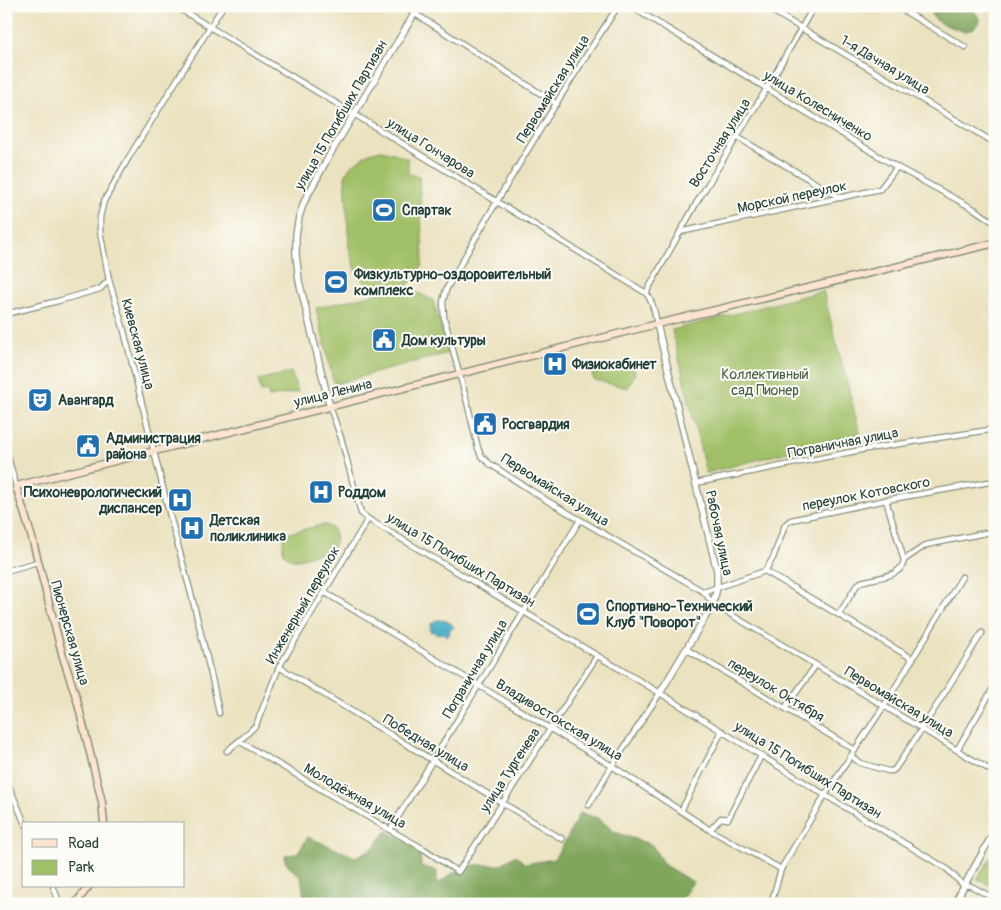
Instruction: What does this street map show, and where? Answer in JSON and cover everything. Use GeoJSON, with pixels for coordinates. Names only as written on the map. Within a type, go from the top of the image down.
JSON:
{"type":"FeatureCollection","features":[{"type":"Feature","properties":{"kind":"main road","name":"улица Ленина"},"geometry":{"type":"LineString","coordinates":[[16,486],[657,324],[995,243]]}},
{"type":"Feature","properties":{"kind":"main road","name":"Пионерская улица"},"geometry":{"type":"LineString","coordinates":[[16,486],[32,538],[62,657],[77,700],[102,802],[104,822]]}},
{"type":"Feature","properties":{"kind":"main road"},"geometry":{"type":"LineString","coordinates":[[75,904],[87,888]]}},
{"type":"Feature","properties":{"kind":"street","name":"улица Гончарова"},"geometry":{"type":"LineString","coordinates":[[175,6],[646,293]]}},
{"type":"Feature","properties":{"kind":"street","name":"Киевская улица"},"geometry":{"type":"LineString","coordinates":[[219,713],[193,601],[123,327],[108,280],[100,231],[100,216],[104,201],[129,157],[223,6]]}},
{"type":"Feature","properties":{"kind":"street"},"geometry":{"type":"LineString","coordinates":[[403,6],[557,104]]}},
{"type":"Feature","properties":{"kind":"street","name":"улица 15 Погибших Партизан"},"geometry":{"type":"LineString","coordinates":[[419,6],[329,156],[304,202],[296,235],[299,281],[330,407],[341,438],[361,514],[660,693],[946,869],[963,885]]}},
{"type":"Feature","properties":{"kind":"street","name":"Первомайская улица"},"geometry":{"type":"LineString","coordinates":[[618,6],[497,202],[446,290],[443,302],[444,317],[481,456],[490,464],[546,500],[704,592],[713,604],[995,773]]}},
{"type":"Feature","properties":{"kind":"street","name":"улица Колесниченко"},"geometry":{"type":"LineString","coordinates":[[630,6],[897,167],[974,209],[995,223]]}},
{"type":"Feature","properties":{"kind":"street","name":"1-я Дачная улица"},"geometry":{"type":"LineString","coordinates":[[764,6],[995,143]]}},
{"type":"Feature","properties":{"kind":"street","name":"Восточная улица"},"geometry":{"type":"LineString","coordinates":[[646,293],[697,202],[767,88],[814,6]]}},
{"type":"Feature","properties":{"kind":"street"},"geometry":{"type":"LineString","coordinates":[[896,6],[965,47]]}},
{"type":"Feature","properties":{"kind":"street"},"geometry":{"type":"LineString","coordinates":[[737,137],[841,198]]}},
{"type":"Feature","properties":{"kind":"street","name":"Морской переулок"},"geometry":{"type":"LineString","coordinates":[[680,232],[880,189],[897,167]]}},
{"type":"Feature","properties":{"kind":"street"},"geometry":{"type":"LineString","coordinates":[[6,314],[100,289],[108,280]]}},
{"type":"Feature","properties":{"kind":"street"},"geometry":{"type":"LineString","coordinates":[[646,293],[652,305],[657,324]]}},
{"type":"Feature","properties":{"kind":"street","name":"Рабочая улица"},"geometry":{"type":"LineString","coordinates":[[589,805],[660,693],[713,604],[716,588],[717,571],[657,324]]}},
{"type":"Feature","properties":{"kind":"street","name":"Пограничная улица"},"geometry":{"type":"LineString","coordinates":[[696,483],[860,450],[995,428]]}},
{"type":"Feature","properties":{"kind":"street","name":"Пионерская улица"},"geometry":{"type":"LineString","coordinates":[[6,450],[16,486]]}},
{"type":"Feature","properties":{"kind":"street","name":"переулок Котовского"},"geometry":{"type":"LineString","coordinates":[[765,571],[773,558],[788,522],[791,520],[886,500],[995,481]]}},
{"type":"Feature","properties":{"kind":"street"},"geometry":{"type":"LineString","coordinates":[[838,614],[861,582],[894,573],[903,566],[904,560],[886,500]]}},
{"type":"Feature","properties":{"kind":"street","name":"Инженерный переулок"},"geometry":{"type":"LineString","coordinates":[[227,751],[256,725],[279,667],[368,519]]}},
{"type":"Feature","properties":{"kind":"street","name":"Пограничная улица"},"geometry":{"type":"LineString","coordinates":[[390,830],[580,520]]}},
{"type":"Feature","properties":{"kind":"street"},"geometry":{"type":"LineString","coordinates":[[904,560],[926,545],[995,531]]}},
{"type":"Feature","properties":{"kind":"street"},"geometry":{"type":"LineString","coordinates":[[6,571],[37,562]]}},
{"type":"Feature","properties":{"kind":"street"},"geometry":{"type":"LineString","coordinates":[[704,592],[765,571],[913,659]]}},
{"type":"Feature","properties":{"kind":"street"},"geometry":{"type":"LineString","coordinates":[[771,904],[781,869],[825,795],[884,706],[962,577]]}},
{"type":"Feature","properties":{"kind":"street","name":"Владивостокская улица"},"geometry":{"type":"LineString","coordinates":[[324,592],[612,766],[710,830],[781,869]]}},
{"type":"Feature","properties":{"kind":"street"},"geometry":{"type":"LineString","coordinates":[[850,756],[863,764],[892,771],[895,769],[982,633]]}},
{"type":"Feature","properties":{"kind":"street","name":"переулок Октября"},"geometry":{"type":"LineString","coordinates":[[686,649],[855,750]]}},
{"type":"Feature","properties":{"kind":"street","name":"улица Тургенева"},"geometry":{"type":"LineString","coordinates":[[458,872],[597,656]]}},
{"type":"Feature","properties":{"kind":"street"},"geometry":{"type":"LineString","coordinates":[[785,708],[816,665]]}},
{"type":"Feature","properties":{"kind":"street","name":"Победная улица"},"geometry":{"type":"LineString","coordinates":[[279,667],[562,838]]}},
{"type":"Feature","properties":{"kind":"street"},"geometry":{"type":"LineString","coordinates":[[957,750],[995,685]]}},
{"type":"Feature","properties":{"kind":"street"},"geometry":{"type":"LineString","coordinates":[[680,811],[722,731]]}},
{"type":"Feature","properties":{"kind":"street","name":"Молодёжная улица"},"geometry":{"type":"LineString","coordinates":[[239,741],[458,872]]}},
{"type":"Feature","properties":{"kind":"street"},"geometry":{"type":"LineString","coordinates":[[710,830],[720,818],[728,819],[762,756]]}},
{"type":"Feature","properties":{"kind":"street"},"geometry":{"type":"LineString","coordinates":[[6,779],[24,822]]}},
{"type":"Feature","properties":{"kind":"street"},"geometry":{"type":"LineString","coordinates":[[954,904],[995,830]]}},
{"type":"Feature","properties":{"kind":"street"},"geometry":{"type":"LineString","coordinates":[[963,885],[971,886],[995,899]]}},
{"type":"Feature","properties":{"kind":"street"},"geometry":{"type":"LineString","coordinates":[[53,888],[60,904]]}},
{"type":"Feature","properties":{"kind":"green space"},"geometry":{"type":"Polygon","coordinates":[[[933,6],[971,6],[979,18],[979,22],[974,28],[962,31],[940,23],[933,17],[931,14],[933,6]]]}},
{"type":"Feature","properties":{"kind":"green space","name":"Спартак"},"geometry":{"type":"Polygon","coordinates":[[[381,150],[408,159],[408,174],[419,176],[422,265],[418,274],[409,284],[389,289],[380,289],[366,284],[357,274],[349,248],[345,177],[349,168],[360,159],[369,153],[381,150]]]}},
{"type":"Feature","properties":{"kind":"green space"},"geometry":{"type":"Polygon","coordinates":[[[404,287],[433,300],[448,353],[334,384],[316,308],[404,287]]]}},
{"type":"Feature","properties":{"kind":"green space","name":"Коллективный сад Пионер"},"geometry":{"type":"Polygon","coordinates":[[[823,291],[860,433],[706,473],[672,330],[823,291]]]}},
{"type":"Feature","properties":{"kind":"green space"},"geometry":{"type":"Polygon","coordinates":[[[633,363],[635,374],[628,388],[594,380],[592,373],[633,363]]]}},
{"type":"Feature","properties":{"kind":"green space"},"geometry":{"type":"Polygon","coordinates":[[[291,372],[298,392],[269,397],[267,391],[261,392],[258,380],[291,372]]]}},
{"type":"Feature","properties":{"kind":"green space"},"geometry":{"type":"Polygon","coordinates":[[[327,525],[335,533],[336,540],[331,549],[299,559],[292,559],[286,555],[283,549],[284,537],[290,533],[327,525]]]}},
{"type":"Feature","properties":{"kind":"green space"},"geometry":{"type":"Polygon","coordinates":[[[579,813],[598,818],[615,832],[652,845],[664,865],[693,882],[678,904],[305,904],[301,877],[285,862],[285,855],[297,854],[308,837],[355,857],[372,849],[387,831],[420,849],[421,866],[437,871],[437,885],[453,873],[474,865],[500,865],[516,855],[525,864],[554,859],[568,837],[579,813]]]}},
{"type":"Feature","properties":{"kind":"green space"},"geometry":{"type":"Polygon","coordinates":[[[995,851],[995,888],[977,879],[995,851]]]}},
{"type":"Feature","properties":{"kind":"water"},"geometry":{"type":"Polygon","coordinates":[[[436,620],[446,621],[454,627],[449,631],[450,634],[448,636],[444,633],[435,634],[434,631],[430,632],[431,624],[436,620]]]}},
{"type":"Feature","properties":{"kind":"place","name":"Спартак"},"geometry":{"type":"Point","coordinates":[384,210]}},
{"type":"Feature","properties":{"kind":"place","name":"Физкультурно-оздоровительный комплекс"},"geometry":{"type":"Point","coordinates":[336,282]}},
{"type":"Feature","properties":{"kind":"place","name":"Дом культуры"},"geometry":{"type":"Point","coordinates":[384,340]}},
{"type":"Feature","properties":{"kind":"place","name":"Физиокабинет"},"geometry":{"type":"Point","coordinates":[555,364]}},
{"type":"Feature","properties":{"kind":"place","name":"Авангард"},"geometry":{"type":"Point","coordinates":[40,400]}},
{"type":"Feature","properties":{"kind":"place","name":"Росгвардия"},"geometry":{"type":"Point","coordinates":[485,424]}},
{"type":"Feature","properties":{"kind":"place","name":"Администрация района"},"geometry":{"type":"Point","coordinates":[88,446]}},
{"type":"Feature","properties":{"kind":"place","name":"Роддом"},"geometry":{"type":"Point","coordinates":[321,492]}},
{"type":"Feature","properties":{"kind":"place","name":"Психоневрологический диспансер"},"geometry":{"type":"Point","coordinates":[180,500]}},
{"type":"Feature","properties":{"kind":"place","name":"Детская поликлиника"},"geometry":{"type":"Point","coordinates":[192,528]}},
{"type":"Feature","properties":{"kind":"place","name":"Спортивно-Технический Клуб \"Поворот\""},"geometry":{"type":"Point","coordinates":[588,614]}}]}
